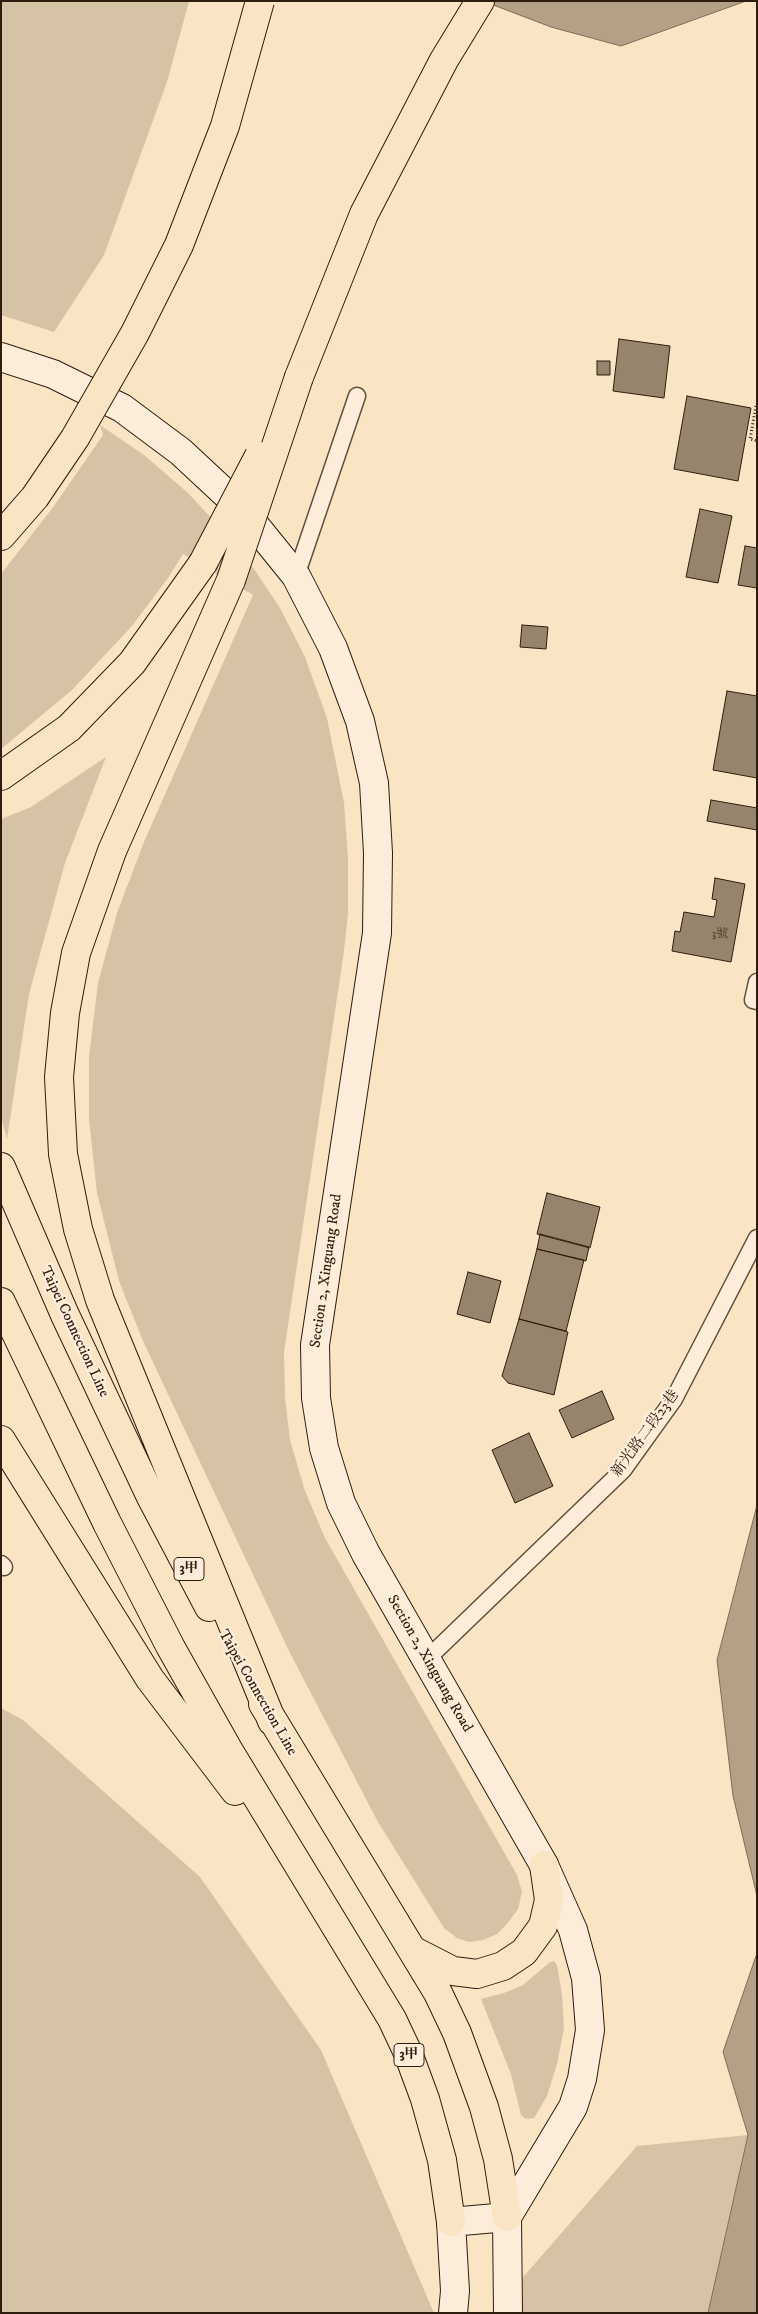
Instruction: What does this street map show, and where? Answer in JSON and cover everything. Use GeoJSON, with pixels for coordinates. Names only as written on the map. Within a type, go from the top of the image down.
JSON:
{"type":"FeatureCollection","features":[{"type":"Feature","properties":{"kind":"highway"},"geometry":{"type":"LineString","coordinates":[[1,536],[35,497],[75,438],[135,334],[179,245],[225,126],[260,1]]}},
{"type":"Feature","properties":{"kind":"highway"},"geometry":{"type":"LineString","coordinates":[[272,1721],[100,1300],[78,1228],[63,1154],[60,1077],[65,1013],[76,953],[112,851],[231,580],[299,377],[364,214],[444,60],[480,1]]}},
{"type":"Feature","properties":{"kind":"highway"},"geometry":{"type":"LineString","coordinates":[[1,776],[69,728],[132,663],[203,563],[299,377]]}},
{"type":"Feature","properties":{"kind":"highway","name":"Taipei Connection Line"},"geometry":{"type":"LineString","coordinates":[[1,1167],[65,1315],[151,1497],[210,1609],[272,1721],[438,1993],[457,2033],[484,2107],[498,2159],[506,2217]]}},
{"type":"Feature","properties":{"kind":"highway","name":"3甲"},"geometry":{"type":"LineString","coordinates":[[1,1302],[107,1523],[170,1646],[229,1751],[369,1980],[408,2053],[442,2160],[451,2222]]}},
{"type":"Feature","properties":{"kind":"highway"},"geometry":{"type":"LineString","coordinates":[[1,1440],[150,1679],[323,1905]]}},
{"type":"Feature","properties":{"kind":"highway"},"geometry":{"type":"LineString","coordinates":[[414,1951],[453,1971],[477,1974],[503,1966],[524,1952],[542,1926],[549,1900],[544,1865]]}},
{"type":"Feature","properties":{"kind":"street","name":"Section 2, Xinguang Road"},"geometry":{"type":"LineString","coordinates":[[1,357],[53,374],[122,408],[181,452],[242,508],[296,576],[333,648],[360,722],[374,783],[378,853],[376,933],[315,1345],[316,1398],[324,1448],[341,1504],[366,1554],[544,1865],[573,1930],[586,1978],[590,2030],[582,2079],[572,2107],[506,2217]]}},
{"type":"Feature","properties":{"kind":"street"},"geometry":{"type":"LineString","coordinates":[[453,2313],[455,2291],[451,2222],[506,2217],[508,2313]]}},
{"type":"Feature","properties":{"kind":"lane"},"geometry":{"type":"LineString","coordinates":[[296,576],[358,396]]}},
{"type":"Feature","properties":{"kind":"lane"},"geometry":{"type":"LineString","coordinates":[[757,982],[753,1000],[757,1001]]}},
{"type":"Feature","properties":{"kind":"lane","name":"新光路二段23巷"},"geometry":{"type":"LineString","coordinates":[[426,1660],[623,1470],[674,1399],[757,1238]]}},
{"type":"Feature","properties":{"kind":"path"},"geometry":{"type":"LineString","coordinates":[[756,406],[750,439],[757,441]]}},
{"type":"Feature","properties":{"kind":"shaded area"},"geometry":{"type":"Polygon","coordinates":[[[1,1],[189,1],[167,82],[104,255],[54,332],[1,315],[1,1]]]}},
{"type":"Feature","properties":{"kind":"shaded area"},"geometry":{"type":"Polygon","coordinates":[[[483,1],[746,1],[621,46],[551,27],[483,1]]]}},
{"type":"Feature","properties":{"kind":"shaded area"},"geometry":{"type":"Polygon","coordinates":[[[100,425],[144,455],[188,493],[225,533],[254,569],[280,608],[305,657],[327,718],[344,803],[348,859],[348,913],[344,951],[284,1352],[285,1398],[290,1440],[305,1491],[325,1538],[517,1875],[522,1892],[518,1909],[497,1934],[483,1940],[469,1942],[457,1938],[444,1928],[378,1822],[289,1651],[143,1341],[119,1281],[97,1193],[89,1119],[89,1057],[98,983],[117,913],[144,842],[253,595],[183,554],[168,578],[132,626],[72,690],[1,749],[1,574],[54,506],[103,435],[100,425]]]}},
{"type":"Feature","properties":{"kind":"shaded area"},"geometry":{"type":"Polygon","coordinates":[[[106,757],[65,863],[29,994],[7,1139],[1,1117],[1,819],[31,807],[106,757]]]}},
{"type":"Feature","properties":{"kind":"shaded area"},"geometry":{"type":"Polygon","coordinates":[[[757,1505],[757,1896],[733,1796],[717,1660],[757,1505]]]}},
{"type":"Feature","properties":{"kind":"shaded area"},"geometry":{"type":"Polygon","coordinates":[[[1,1708],[23,1720],[200,1877],[321,2050],[434,2313],[1,2313],[1,1708]]]}},
{"type":"Feature","properties":{"kind":"shaded area"},"geometry":{"type":"Polygon","coordinates":[[[757,1953],[757,2313],[708,2313],[748,2135],[723,2052],[757,1953]]]}},
{"type":"Feature","properties":{"kind":"shaded area"},"geometry":{"type":"Polygon","coordinates":[[[554,1961],[557,1965],[562,1995],[564,2028],[557,2064],[547,2096],[534,2118],[526,2119],[521,2115],[511,2074],[481,1999],[504,1993],[523,1985],[550,1962],[554,1961]]]}},
{"type":"Feature","properties":{"kind":"shaded area"},"geometry":{"type":"Polygon","coordinates":[[[748,2135],[708,2313],[492,2313],[637,2146],[748,2135]]]}},
{"type":"Feature","properties":{"kind":"building"},"geometry":{"type":"Polygon","coordinates":[[[619,339],[670,346],[664,398],[613,391],[619,339]]]}},
{"type":"Feature","properties":{"kind":"building"},"geometry":{"type":"Polygon","coordinates":[[[597,361],[610,361],[610,375],[597,375],[597,361]]]}},
{"type":"Feature","properties":{"kind":"building"},"geometry":{"type":"Polygon","coordinates":[[[687,396],[751,408],[738,481],[674,469],[687,396]]]}},
{"type":"Feature","properties":{"kind":"building"},"geometry":{"type":"Polygon","coordinates":[[[700,509],[732,516],[718,583],[686,577],[700,509]]]}},
{"type":"Feature","properties":{"kind":"building"},"geometry":{"type":"Polygon","coordinates":[[[745,546],[757,548],[757,588],[738,585],[745,546]]]}},
{"type":"Feature","properties":{"kind":"building"},"geometry":{"type":"Polygon","coordinates":[[[522,625],[548,627],[546,649],[520,647],[522,625]]]}},
{"type":"Feature","properties":{"kind":"building"},"geometry":{"type":"Polygon","coordinates":[[[727,691],[757,696],[757,778],[713,770],[727,691]]]}},
{"type":"Feature","properties":{"kind":"building"},"geometry":{"type":"Polygon","coordinates":[[[711,800],[757,808],[757,830],[707,821],[711,800]]]}},
{"type":"Feature","properties":{"kind":"building"},"geometry":{"type":"Polygon","coordinates":[[[715,878],[745,884],[731,962],[672,951],[675,931],[680,932],[684,912],[714,917],[717,900],[712,899],[715,878]]]}},
{"type":"Feature","properties":{"kind":"building"},"geometry":{"type":"Polygon","coordinates":[[[547,1193],[600,1207],[590,1248],[537,1234],[547,1193]]]}},
{"type":"Feature","properties":{"kind":"building"},"geometry":{"type":"Polygon","coordinates":[[[540,1234],[589,1247],[586,1261],[537,1249],[540,1234]]]}},
{"type":"Feature","properties":{"kind":"building"},"geometry":{"type":"Polygon","coordinates":[[[537,1249],[584,1260],[566,1331],[519,1319],[537,1249]]]}},
{"type":"Feature","properties":{"kind":"building"},"geometry":{"type":"Polygon","coordinates":[[[468,1272],[501,1281],[490,1323],[457,1314],[468,1272]]]}},
{"type":"Feature","properties":{"kind":"building"},"geometry":{"type":"Polygon","coordinates":[[[519,1319],[568,1332],[554,1395],[508,1383],[502,1376],[519,1319]]]}},
{"type":"Feature","properties":{"kind":"building"},"geometry":{"type":"Polygon","coordinates":[[[602,1391],[614,1419],[572,1438],[559,1410],[602,1391]]]}},
{"type":"Feature","properties":{"kind":"building"},"geometry":{"type":"Polygon","coordinates":[[[529,1433],[553,1486],[515,1503],[492,1450],[529,1433]]]}}]}
